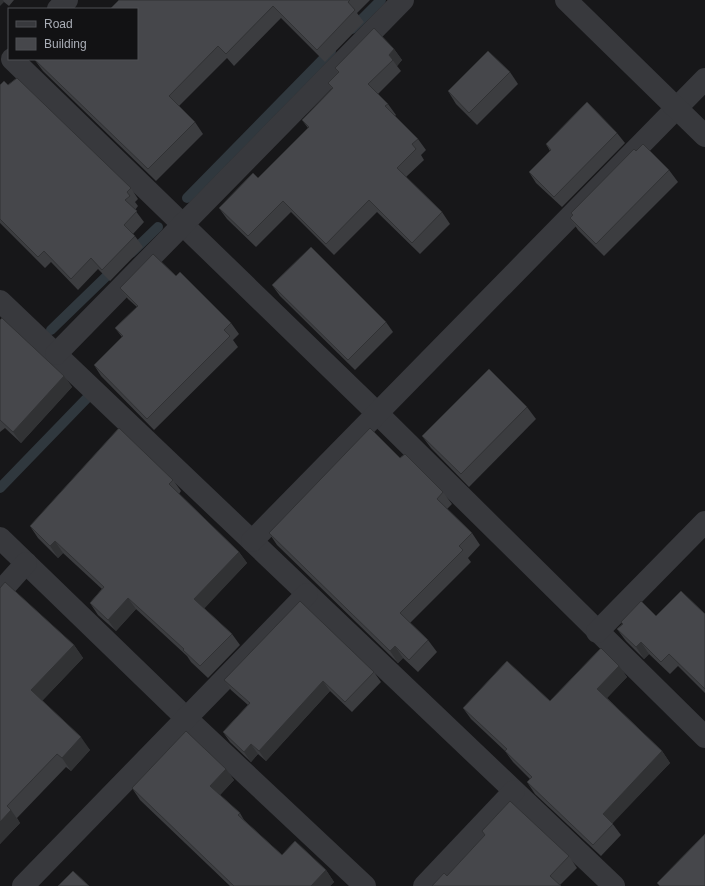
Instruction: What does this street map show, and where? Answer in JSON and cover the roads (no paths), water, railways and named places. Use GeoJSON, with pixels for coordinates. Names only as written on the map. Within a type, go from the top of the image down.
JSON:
{"type":"FeatureCollection","features":[{"type":"Feature","properties":{"kind":"street"},"geometry":{"type":"LineString","coordinates":[[59,8],[67,0]]}},
{"type":"Feature","properties":{"kind":"street"},"geometry":{"type":"LineString","coordinates":[[56,354],[403,0]]}},
{"type":"Feature","properties":{"kind":"street"},"geometry":{"type":"LineString","coordinates":[[566,0],[705,136]]}},
{"type":"Feature","properties":{"kind":"street"},"geometry":{"type":"LineString","coordinates":[[0,47],[8,55]]}},
{"type":"Feature","properties":{"kind":"street"},"geometry":{"type":"LineString","coordinates":[[0,68],[8,60]]}},
{"type":"Feature","properties":{"kind":"street"},"geometry":{"type":"LineString","coordinates":[[13,60],[377,413],[705,737]]}},
{"type":"Feature","properties":{"kind":"street"},"geometry":{"type":"LineString","coordinates":[[252,541],[705,79]]}},
{"type":"Feature","properties":{"kind":"street"},"geometry":{"type":"LineString","coordinates":[[0,300],[614,886]]}},
{"type":"Feature","properties":{"kind":"street"},"geometry":{"type":"LineString","coordinates":[[597,632],[705,522]]}},
{"type":"Feature","properties":{"kind":"street"},"geometry":{"type":"LineString","coordinates":[[0,538],[186,718],[365,886]]}},
{"type":"Feature","properties":{"kind":"street"},"geometry":{"type":"LineString","coordinates":[[0,592],[26,564]]}},
{"type":"Feature","properties":{"kind":"street"},"geometry":{"type":"LineString","coordinates":[[23,886],[307,594]]}},
{"type":"Feature","properties":{"kind":"street"},"geometry":{"type":"LineString","coordinates":[[424,886],[514,791]]}},
{"type":"Feature","properties":{"kind":"waterway"},"geometry":{"type":"LineString","coordinates":[[352,29],[381,0]]}},
{"type":"Feature","properties":{"kind":"waterway"},"geometry":{"type":"LineString","coordinates":[[187,198],[331,51]]}},
{"type":"Feature","properties":{"kind":"waterway"},"geometry":{"type":"LineString","coordinates":[[131,253],[158,227]]}},
{"type":"Feature","properties":{"kind":"waterway"},"geometry":{"type":"LineString","coordinates":[[51,330],[115,268]]}},
{"type":"Feature","properties":{"kind":"waterway"},"geometry":{"type":"LineString","coordinates":[[0,488],[90,395]]}}]}
